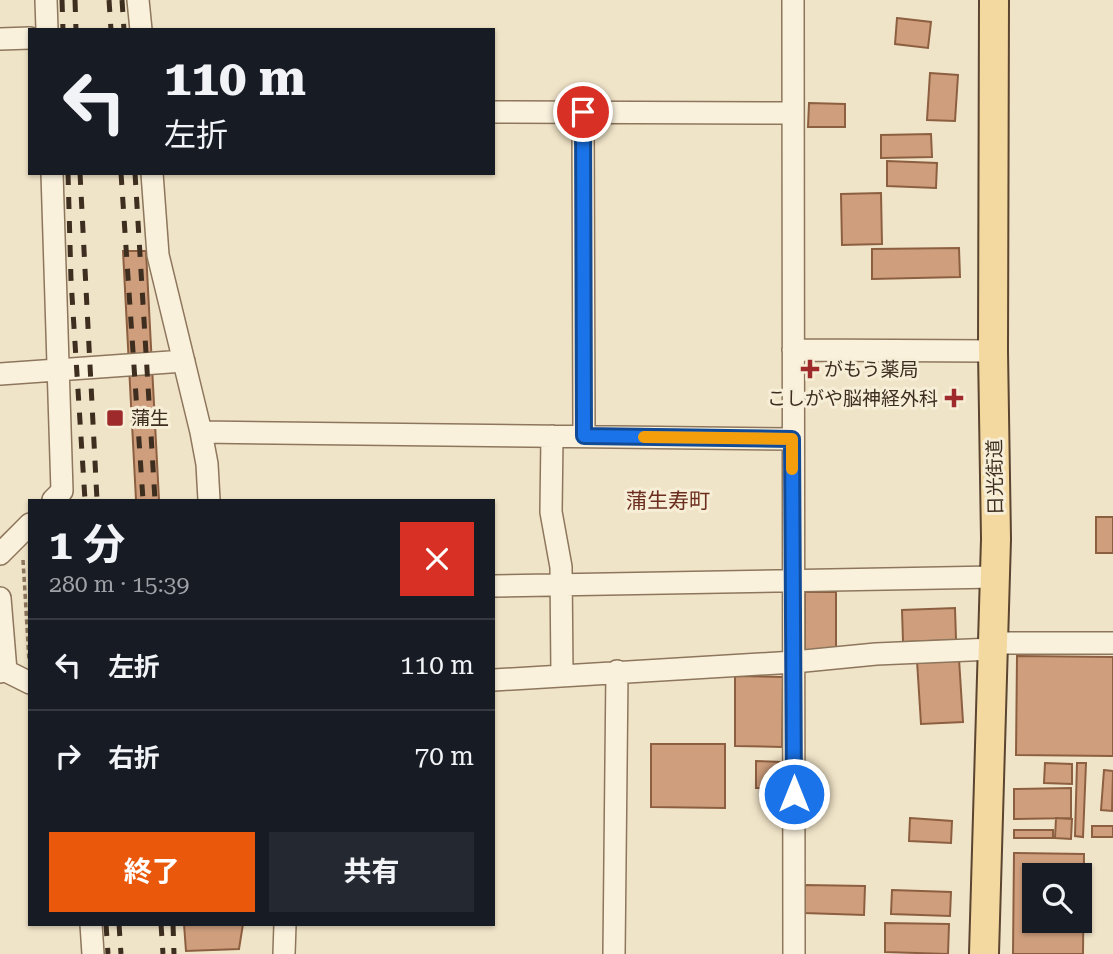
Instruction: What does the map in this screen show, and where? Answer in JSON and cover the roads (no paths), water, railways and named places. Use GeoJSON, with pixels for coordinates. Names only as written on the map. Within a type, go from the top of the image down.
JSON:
{"type":"FeatureCollection","features":[{"type":"Feature","properties":{"kind":"main road","name":"日光街道"},"geometry":{"type":"LineString","coordinates":[[984,954],[995,578],[994,0]]}},
{"type":"Feature","properties":{"kind":"street"},"geometry":{"type":"LineString","coordinates":[[46,0],[47,28]]}},
{"type":"Feature","properties":{"kind":"street"},"geometry":{"type":"LineString","coordinates":[[138,0],[141,28]]}},
{"type":"Feature","properties":{"kind":"street"},"geometry":{"type":"LineString","coordinates":[[793,0],[794,954]]}},
{"type":"Feature","properties":{"kind":"street"},"geometry":{"type":"LineString","coordinates":[[0,39],[28,38]]}},
{"type":"Feature","properties":{"kind":"street"},"geometry":{"type":"LineString","coordinates":[[495,112],[793,113]]}},
{"type":"Feature","properties":{"kind":"street"},"geometry":{"type":"LineString","coordinates":[[583,112],[584,436]]}},
{"type":"Feature","properties":{"kind":"street"},"geometry":{"type":"LineString","coordinates":[[52,175],[62,491],[54,499]]}},
{"type":"Feature","properties":{"kind":"street"},"geometry":{"type":"LineString","coordinates":[[152,175],[158,255],[201,432],[207,464],[209,499]]}},
{"type":"Feature","properties":{"kind":"street"},"geometry":{"type":"LineString","coordinates":[[793,350],[993,351]]}},
{"type":"Feature","properties":{"kind":"street"},"geometry":{"type":"LineString","coordinates":[[0,374],[184,361]]}},
{"type":"Feature","properties":{"kind":"street"},"geometry":{"type":"LineString","coordinates":[[201,432],[792,439]]}},
{"type":"Feature","properties":{"kind":"street"},"geometry":{"type":"LineString","coordinates":[[552,436],[551,512],[562,585],[562,675]]}},
{"type":"Feature","properties":{"kind":"street"},"geometry":{"type":"LineString","coordinates":[[0,554],[28,526]]}},
{"type":"Feature","properties":{"kind":"street"},"geometry":{"type":"LineString","coordinates":[[495,586],[995,578]]}},
{"type":"Feature","properties":{"kind":"street"},"geometry":{"type":"LineString","coordinates":[[0,598],[3,671],[28,682]]}},
{"type":"Feature","properties":{"kind":"street"},"geometry":{"type":"LineString","coordinates":[[495,680],[794,662],[993,646],[1113,643]]}},
{"type":"Feature","properties":{"kind":"street"},"geometry":{"type":"LineString","coordinates":[[614,954],[617,671]]}},
{"type":"Feature","properties":{"kind":"street"},"geometry":{"type":"LineString","coordinates":[[91,926],[93,954]]}},
{"type":"Feature","properties":{"kind":"street"},"geometry":{"type":"LineString","coordinates":[[284,954],[285,926]]}},
{"type":"Feature","properties":{"kind":"railway"},"geometry":{"type":"LineString","coordinates":[[62,0],[63,28]]}},
{"type":"Feature","properties":{"kind":"railway"},"geometry":{"type":"LineString","coordinates":[[75,0],[76,28]]}},
{"type":"Feature","properties":{"kind":"railway"},"geometry":{"type":"LineString","coordinates":[[109,0],[111,28]]}},
{"type":"Feature","properties":{"kind":"railway"},"geometry":{"type":"LineString","coordinates":[[122,0],[124,28]]}},
{"type":"Feature","properties":{"kind":"railway"},"geometry":{"type":"LineString","coordinates":[[68,175],[71,280],[85,499]]}},
{"type":"Feature","properties":{"kind":"railway"},"geometry":{"type":"LineString","coordinates":[[80,175],[97,499]]}},
{"type":"Feature","properties":{"kind":"railway"},"geometry":{"type":"LineString","coordinates":[[121,175],[143,499]]}},
{"type":"Feature","properties":{"kind":"railway"},"geometry":{"type":"LineString","coordinates":[[135,175],[155,499]]}},
{"type":"Feature","properties":{"kind":"railway"},"geometry":{"type":"LineString","coordinates":[[106,926],[108,954]]}},
{"type":"Feature","properties":{"kind":"railway"},"geometry":{"type":"LineString","coordinates":[[119,926],[121,954]]}},
{"type":"Feature","properties":{"kind":"railway"},"geometry":{"type":"LineString","coordinates":[[161,926],[163,954]]}},
{"type":"Feature","properties":{"kind":"railway"},"geometry":{"type":"LineString","coordinates":[[173,926],[174,954]]}},
{"type":"Feature","properties":{"kind":"place","name":"がもう薬局"},"geometry":{"type":"Point","coordinates":[810,369]}},
{"type":"Feature","properties":{"kind":"place","name":"こしがや脳神経外科"},"geometry":{"type":"Point","coordinates":[954,398]}},
{"type":"Feature","properties":{"kind":"place","name":"蒲生"},"geometry":{"type":"Point","coordinates":[115,418]}},
{"type":"Feature","properties":{"kind":"district","name":"蒲生寿町"},"geometry":{"type":"Point","coordinates":[668,501]}}]}
